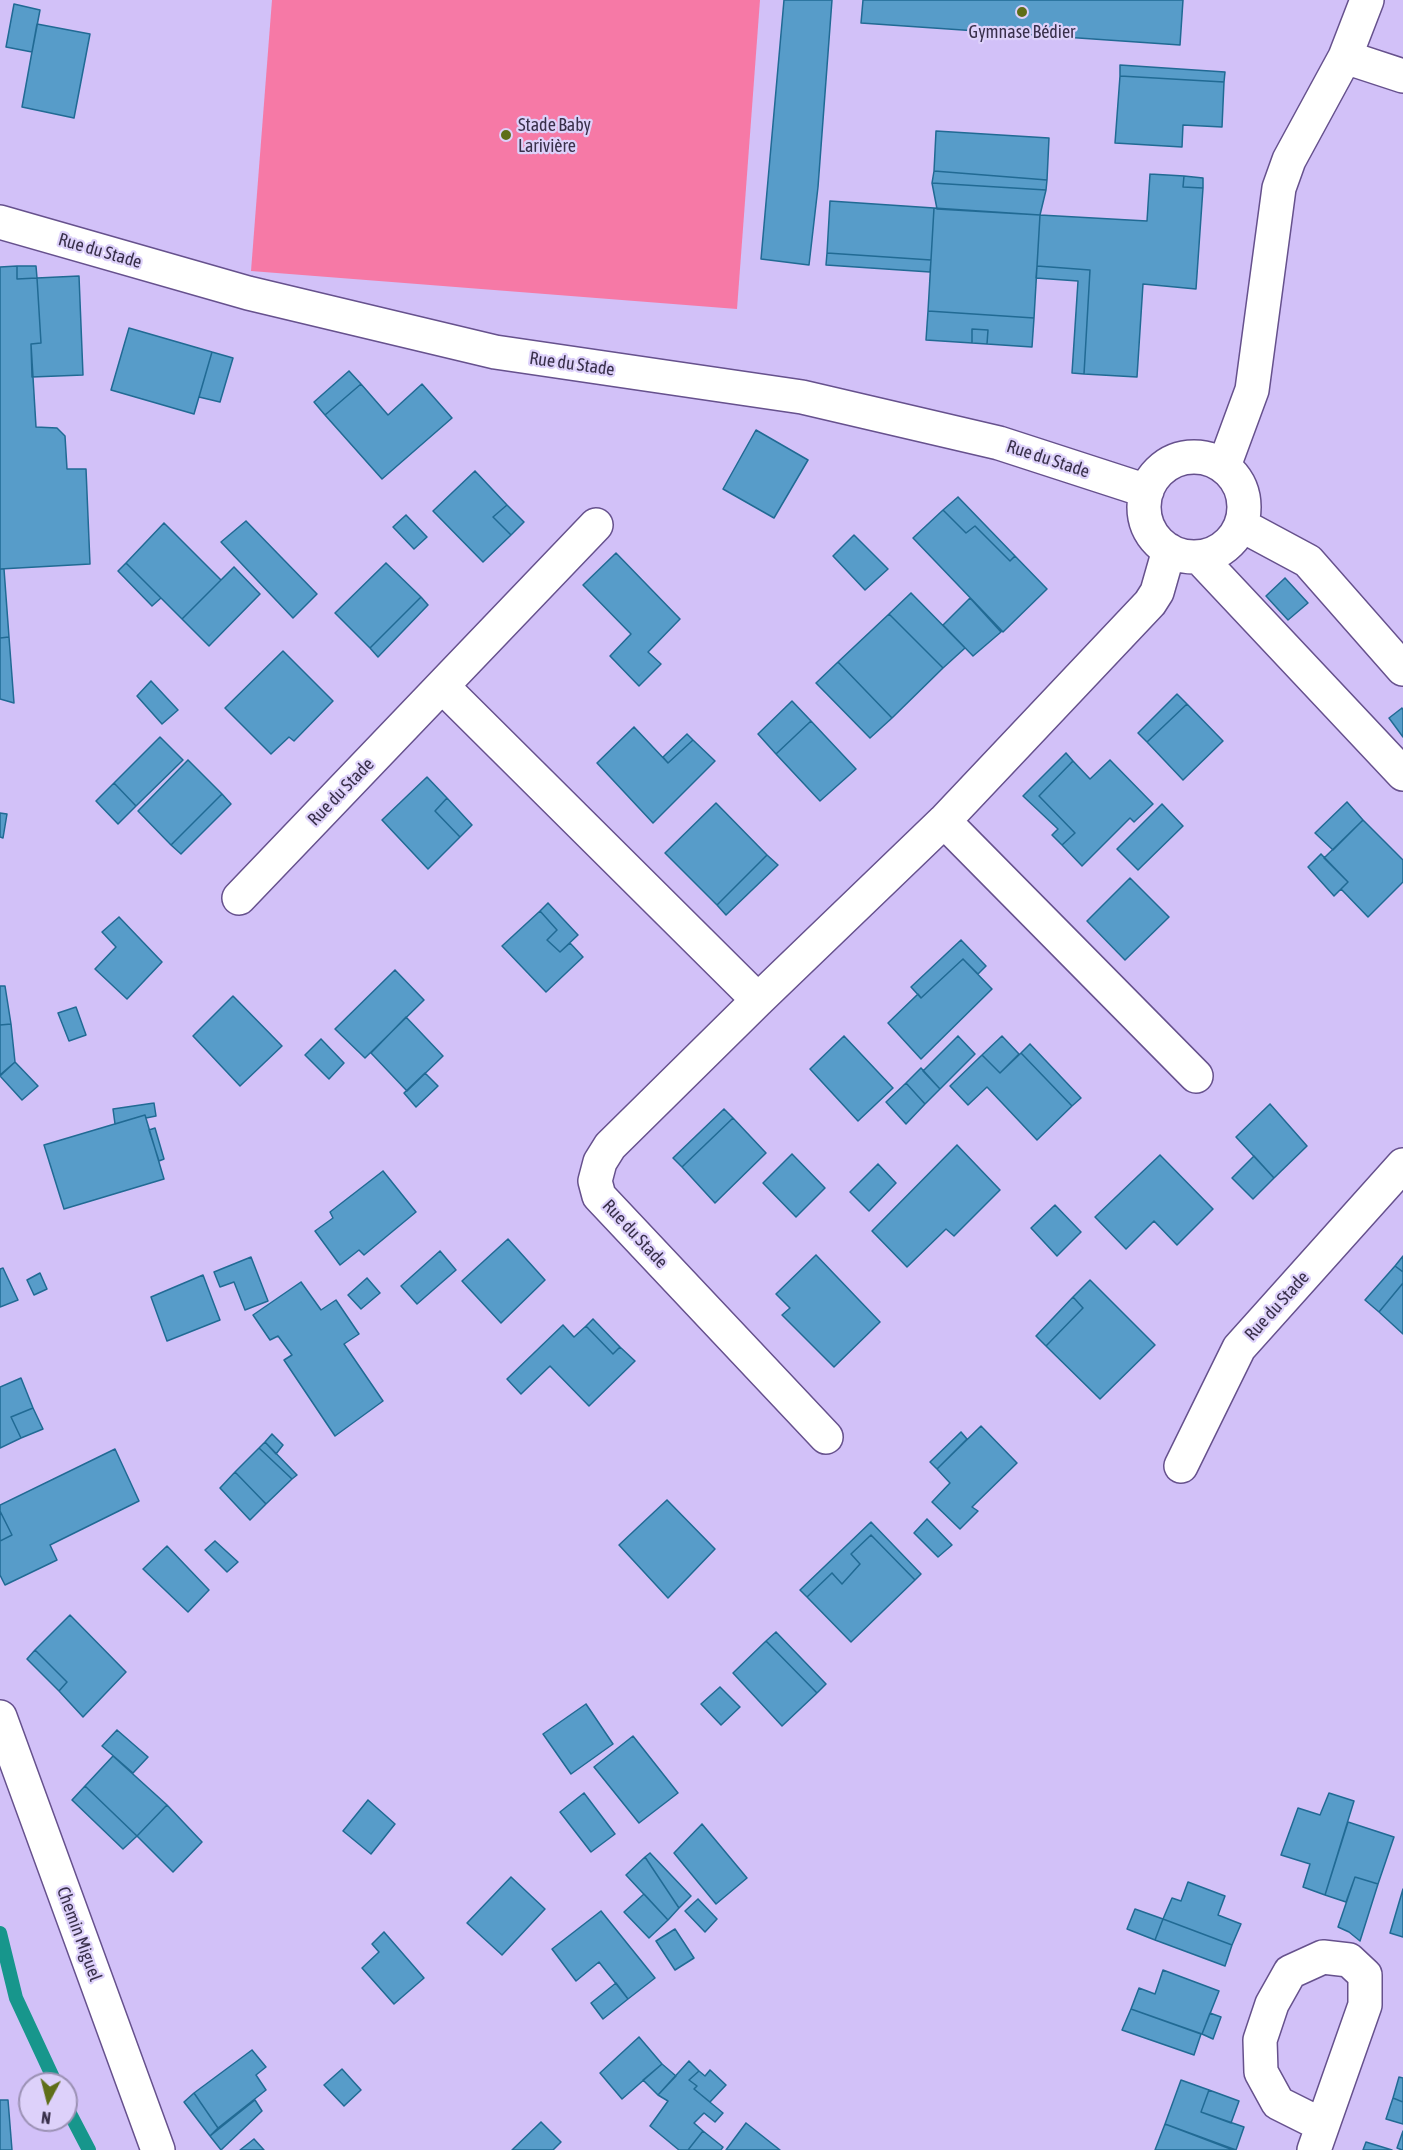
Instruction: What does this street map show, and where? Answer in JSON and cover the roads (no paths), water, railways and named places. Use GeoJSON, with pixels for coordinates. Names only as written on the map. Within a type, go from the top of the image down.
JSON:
{"type":"FeatureCollection","features":[{"type":"Feature","properties":{"kind":"street"},"geometry":{"type":"LineString","coordinates":[[1224,466],[1252,390],[1279,188],[1289,160],[1345,57],[1367,0]]}},
{"type":"Feature","properties":{"kind":"street"},"geometry":{"type":"LineString","coordinates":[[1345,57],[1403,76]]}},
{"type":"Feature","properties":{"kind":"street","name":"Rue du Stade"},"geometry":{"type":"LineString","coordinates":[[0,222],[248,293],[495,352],[802,397],[999,443],[1147,491]]}},
{"type":"Feature","properties":{"kind":"street"},"geometry":{"type":"LineString","coordinates":[[1184,554],[1213,554],[1225,547],[1235,537],[1245,509],[1236,478],[1224,466],[1195,457],[1179,459],[1165,466],[1154,477],[1147,491],[1144,508],[1147,525],[1156,539],[1184,554],[1403,774]]}},
{"type":"Feature","properties":{"kind":"street","name":"Rue du Stade"},"geometry":{"type":"LineString","coordinates":[[239,898],[596,525]]}},
{"type":"Feature","properties":{"kind":"street"},"geometry":{"type":"LineString","coordinates":[[1241,525],[1308,561],[1403,669]]}},
{"type":"Feature","properties":{"kind":"street","name":"Rue du Stade"},"geometry":{"type":"LineString","coordinates":[[826,1437],[599,1196],[595,1181],[600,1162],[610,1146],[944,820],[1150,603],[1184,554]]}},
{"type":"Feature","properties":{"kind":"street"},"geometry":{"type":"LineString","coordinates":[[442,686],[758,1000]]}},
{"type":"Feature","properties":{"kind":"street"},"geometry":{"type":"LineString","coordinates":[[944,820],[1196,1076]]}},
{"type":"Feature","properties":{"kind":"street","name":"Rue du Stade"},"geometry":{"type":"LineString","coordinates":[[1180,1466],[1239,1348],[1403,1166]]}},
{"type":"Feature","properties":{"kind":"street","name":"Chemin Miguel"},"geometry":{"type":"LineString","coordinates":[[0,1718],[158,2150]]}},
{"type":"Feature","properties":{"kind":"street"},"geometry":{"type":"LineString","coordinates":[[1323,1957],[1349,1960],[1365,1975],[1365,2005],[1318,2137],[1278,2103],[1260,2072],[1260,2040],[1272,2004],[1290,1972],[1323,1957]]}},
{"type":"Feature","properties":{"kind":"waterway"},"geometry":{"type":"LineString","coordinates":[[0,1933],[16,1998],[50,2072]]}},
{"type":"Feature","properties":{"kind":"waterway"},"geometry":{"type":"LineString","coordinates":[[78,2129],[89,2150]]}},
{"type":"Feature","properties":{"kind":"place","name":"Gymnase Bédier"},"geometry":{"type":"Point","coordinates":[1022,12]}},
{"type":"Feature","properties":{"kind":"place","name":"Stade Baby Larivière"},"geometry":{"type":"Point","coordinates":[506,135]}}]}
